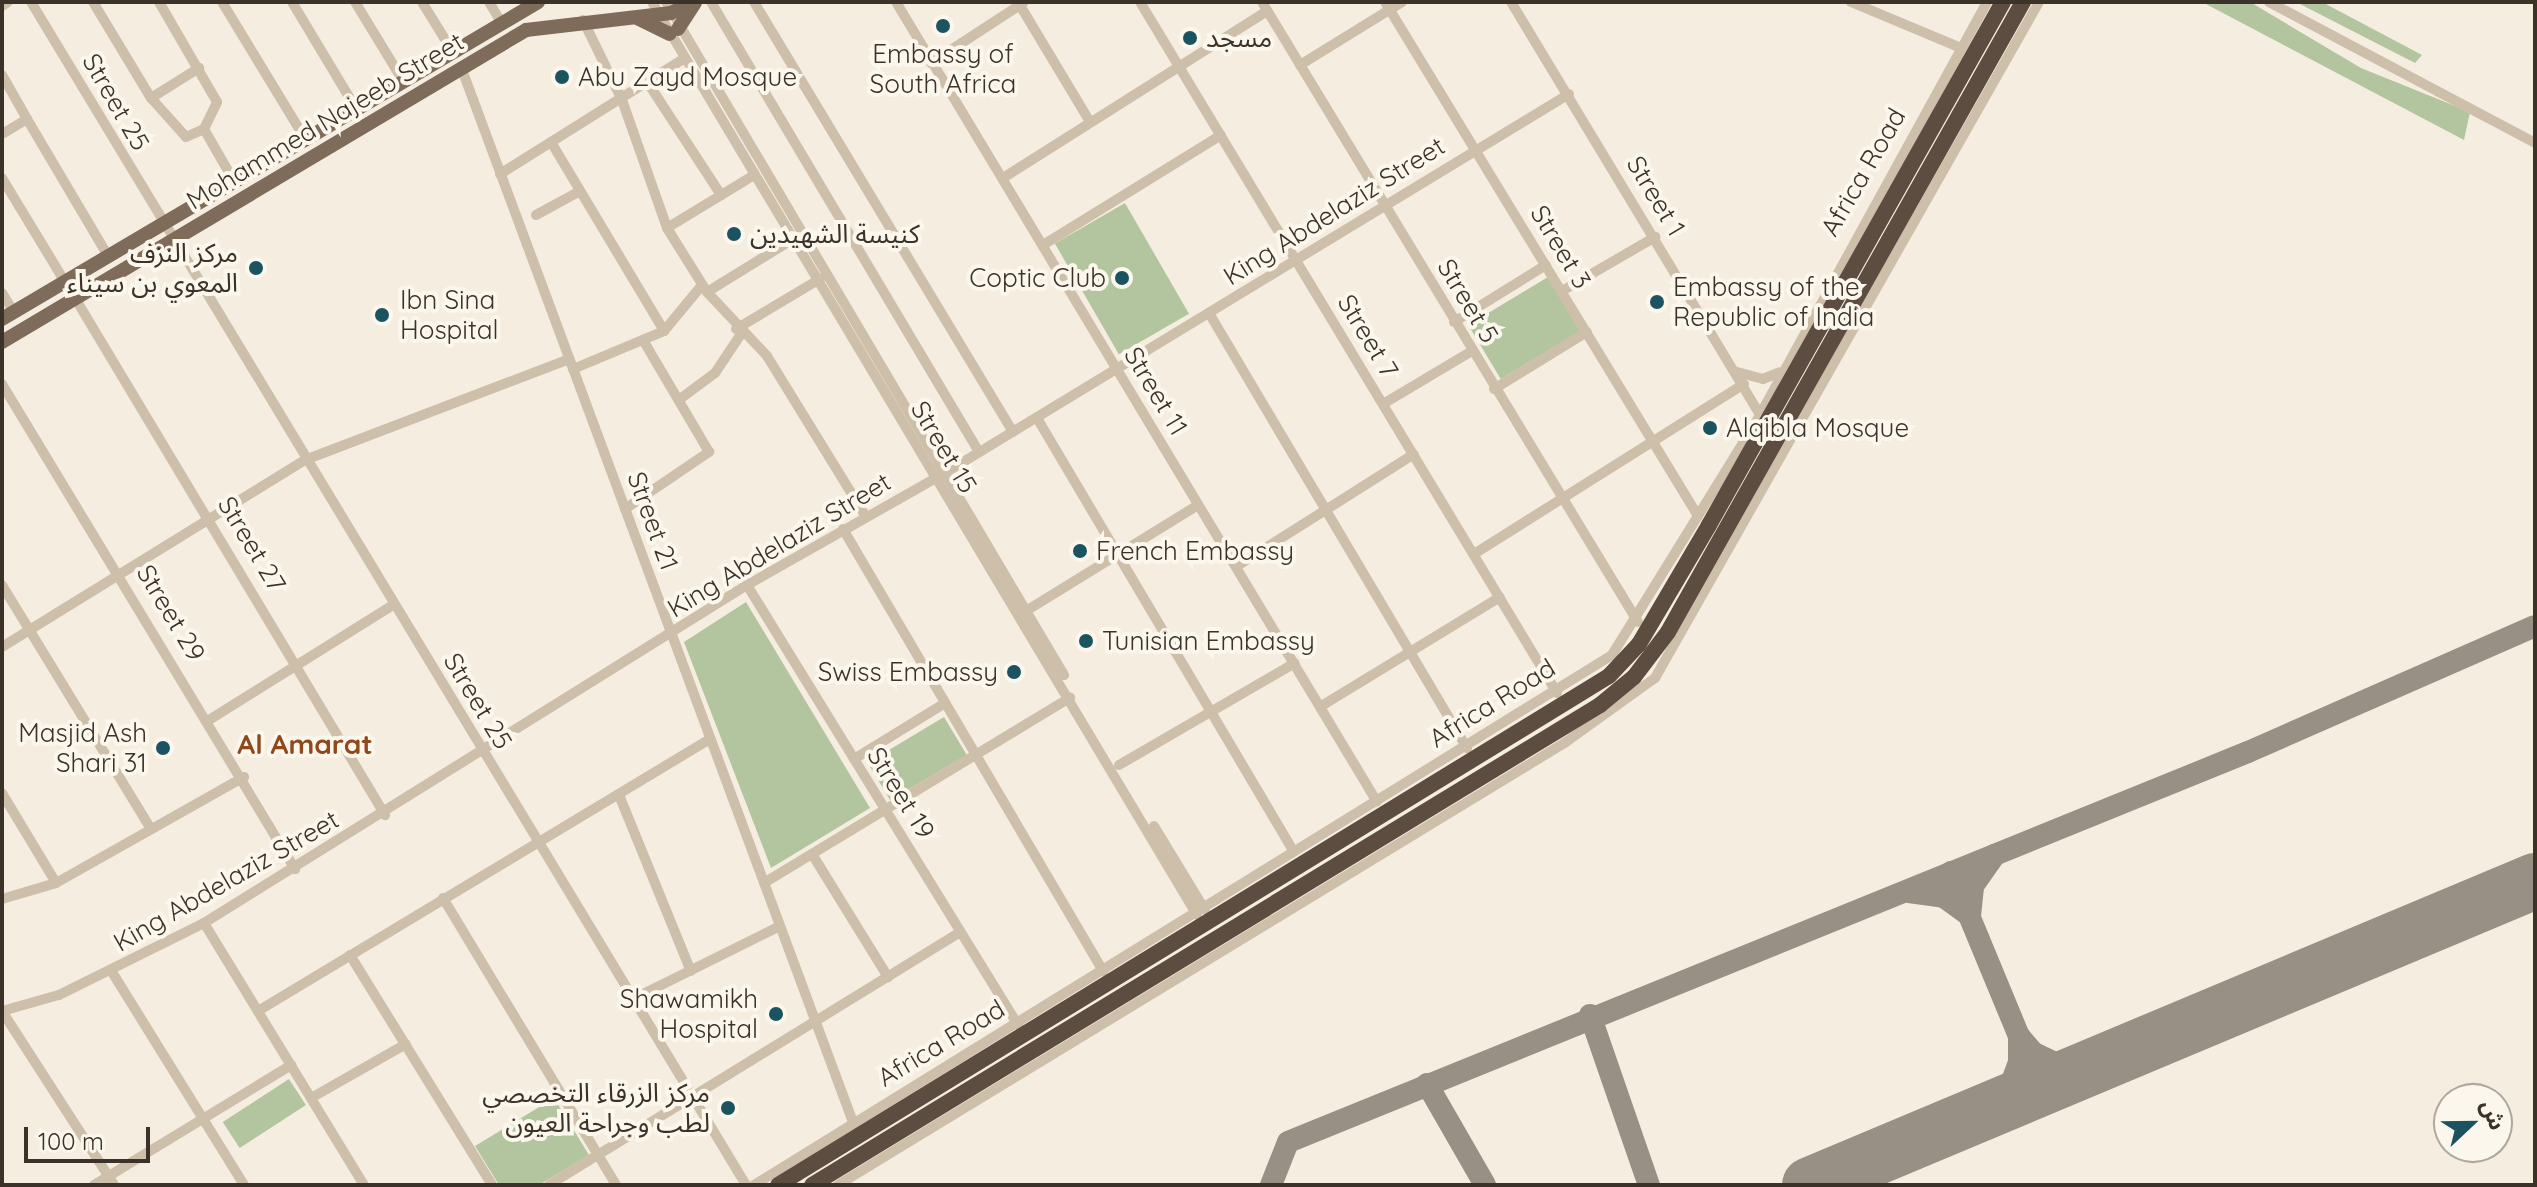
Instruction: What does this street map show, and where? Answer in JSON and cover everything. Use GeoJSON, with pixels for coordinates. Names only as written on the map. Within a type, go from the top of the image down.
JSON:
{"type":"FeatureCollection","features":[{"type":"Feature","properties":{"kind":"highway","name":"Africa Road"},"geometry":{"type":"LineString","coordinates":[[778,1185],[970,1061],[1200,919],[1227,912],[1582,695],[1629,657],[2003,2]]}},
{"type":"Feature","properties":{"kind":"highway","name":"Africa Road"},"geometry":{"type":"LineString","coordinates":[[812,1185],[1209,946],[1600,705],[1660,660],[2023,2]]}},
{"type":"Feature","properties":{"kind":"highway"},"geometry":{"type":"LineString","coordinates":[[1227,912],[1226,924],[1236,928]]}},
{"type":"Feature","properties":{"kind":"highway"},"geometry":{"type":"LineString","coordinates":[[1200,919],[1209,946]]}},
{"type":"Feature","properties":{"kind":"main road","name":"Mohammed Najeeb Street"},"geometry":{"type":"LineString","coordinates":[[8,316],[235,183],[304,137],[451,49],[538,2]]}},
{"type":"Feature","properties":{"kind":"main road","name":"Mohammed Najeeb Street"},"geometry":{"type":"LineString","coordinates":[[2,342],[526,30],[582,18],[695,2]]}},
{"type":"Feature","properties":{"kind":"main road"},"geometry":{"type":"LineString","coordinates":[[618,15],[674,32],[695,2]]}},
{"type":"Feature","properties":{"kind":"street"},"geometry":{"type":"LineString","coordinates":[[2,6],[8,2]]}},
{"type":"Feature","properties":{"kind":"street","name":"Street 25"},"geometry":{"type":"LineString","coordinates":[[31,2],[172,241],[746,1185]]}},
{"type":"Feature","properties":{"kind":"street"},"geometry":{"type":"LineString","coordinates":[[93,2],[151,98],[182,136],[204,129],[218,108],[199,68],[159,2]]}},
{"type":"Feature","properties":{"kind":"street"},"geometry":{"type":"LineString","coordinates":[[222,2],[304,137]]}},
{"type":"Feature","properties":{"kind":"street"},"geometry":{"type":"LineString","coordinates":[[292,2],[355,107]]}},
{"type":"Feature","properties":{"kind":"street"},"geometry":{"type":"LineString","coordinates":[[355,2],[402,79]]}},
{"type":"Feature","properties":{"kind":"street"},"geometry":{"type":"LineString","coordinates":[[422,2],[451,49]]}},
{"type":"Feature","properties":{"kind":"street"},"geometry":{"type":"LineString","coordinates":[[489,2],[500,20]]}},
{"type":"Feature","properties":{"kind":"street"},"geometry":{"type":"LineString","coordinates":[[711,2],[979,452]]}},
{"type":"Feature","properties":{"kind":"street"},"geometry":{"type":"LineString","coordinates":[[754,2],[1013,432]]}},
{"type":"Feature","properties":{"kind":"street","name":"Street 11"},"geometry":{"type":"LineString","coordinates":[[896,2],[1198,505],[1323,705],[1377,802]]}},
{"type":"Feature","properties":{"kind":"street","name":"Street 7"},"geometry":{"type":"LineString","coordinates":[[1140,2],[1557,693]]}},
{"type":"Feature","properties":{"kind":"street"},"geometry":{"type":"LineString","coordinates":[[1300,65],[1388,6],[1402,2]]}},
{"type":"Feature","properties":{"kind":"street","name":"Street 1"},"geometry":{"type":"LineString","coordinates":[[1511,2],[1737,372],[1760,415]]}},
{"type":"Feature","properties":{"kind":"street"},"geometry":{"type":"LineString","coordinates":[[1851,2],[1961,48]]}},
{"type":"Feature","properties":{"kind":"street","name":"Africa Road"},"geometry":{"type":"LineString","coordinates":[[754,1185],[970,1061],[1018,1025],[1103,971],[1200,919],[1294,852],[1557,693],[1612,655],[1638,622],[1760,415],[1780,372],[1987,2]]}},
{"type":"Feature","properties":{"kind":"street","name":"Africa Road"},"geometry":{"type":"LineString","coordinates":[[838,1185],[1634,698],[1660,660],[2039,2]]}},
{"type":"Feature","properties":{"kind":"street"},"geometry":{"type":"LineString","coordinates":[[2269,2],[2535,143]]}},
{"type":"Feature","properties":{"kind":"street"},"geometry":{"type":"LineString","coordinates":[[931,63],[1021,3],[1090,122]]}},
{"type":"Feature","properties":{"kind":"street"},"geometry":{"type":"LineString","coordinates":[[1003,178],[1180,67],[1265,6]]}},
{"type":"Feature","properties":{"kind":"street","name":"Street 5"},"geometry":{"type":"LineString","coordinates":[[1265,6],[1494,389],[1638,622]]}},
{"type":"Feature","properties":{"kind":"street","name":"Street 3"},"geometry":{"type":"LineString","coordinates":[[1388,6],[1698,516]]}},
{"type":"Feature","properties":{"kind":"street","name":"Street 15"},"geometry":{"type":"LineString","coordinates":[[661,8],[817,280],[1119,765],[1200,919]]}},
{"type":"Feature","properties":{"kind":"street"},"geometry":{"type":"LineString","coordinates":[[582,18],[622,100],[667,228],[704,288],[738,332],[767,356],[866,517]]}},
{"type":"Feature","properties":{"kind":"street","name":"Street 15"},"geometry":{"type":"LineString","coordinates":[[674,32],[683,59],[760,178],[829,274],[941,476]]}},
{"type":"Feature","properties":{"kind":"street"},"geometry":{"type":"LineString","coordinates":[[500,174],[683,59]]}},
{"type":"Feature","properties":{"kind":"street","name":"Street 21"},"geometry":{"type":"LineString","coordinates":[[461,67],[854,1125]]}},
{"type":"Feature","properties":{"kind":"street"},"geometry":{"type":"LineString","coordinates":[[151,98],[199,68]]}},
{"type":"Feature","properties":{"kind":"street"},"geometry":{"type":"LineString","coordinates":[[2,75],[108,256]]}},
{"type":"Feature","properties":{"kind":"street"},"geometry":{"type":"LineString","coordinates":[[648,83],[721,195]]}},
{"type":"Feature","properties":{"kind":"street","name":"King Abdelaziz Street"},"geometry":{"type":"LineString","coordinates":[[2,1011],[112,972],[204,923],[385,815],[747,585],[941,476],[1569,94]]}},
{"type":"Feature","properties":{"kind":"street"},"geometry":{"type":"LineString","coordinates":[[2,134],[27,119]]}},
{"type":"Feature","properties":{"kind":"street"},"geometry":{"type":"LineString","coordinates":[[204,129],[235,183]]}},
{"type":"Feature","properties":{"kind":"street"},"geometry":{"type":"LineString","coordinates":[[1043,245],[1221,135]]}},
{"type":"Feature","properties":{"kind":"street"},"geometry":{"type":"LineString","coordinates":[[551,142],[664,331]]}},
{"type":"Feature","properties":{"kind":"street"},"geometry":{"type":"LineString","coordinates":[[2,178],[65,282]]}},
{"type":"Feature","properties":{"kind":"street"},"geometry":{"type":"LineString","coordinates":[[667,228],[721,195],[760,178]]}},
{"type":"Feature","properties":{"kind":"street"},"geometry":{"type":"LineString","coordinates":[[536,215],[580,191]]}},
{"type":"Feature","properties":{"kind":"street"},"geometry":{"type":"LineString","coordinates":[[1562,291],[1655,237]]}},
{"type":"Feature","properties":{"kind":"street"},"geometry":{"type":"LineString","coordinates":[[2,647],[213,521],[305,460],[664,331],[704,288],[793,239]]}},
{"type":"Feature","properties":{"kind":"street"},"geometry":{"type":"LineString","coordinates":[[1454,322],[1546,265]]}},
{"type":"Feature","properties":{"kind":"street"},"geometry":{"type":"LineString","coordinates":[[680,399],[715,373],[738,332],[829,274]]}},
{"type":"Feature","properties":{"kind":"street"},"geometry":{"type":"LineString","coordinates":[[2,293],[8,316]]}},
{"type":"Feature","properties":{"kind":"street","name":"Street 27"},"geometry":{"type":"LineString","coordinates":[[75,298],[213,521],[385,815]]}},
{"type":"Feature","properties":{"kind":"street"},"geometry":{"type":"LineString","coordinates":[[1209,313],[1467,748]]}},
{"type":"Feature","properties":{"kind":"street"},"geometry":{"type":"LineString","coordinates":[[1494,389],[1587,332]]}},
{"type":"Feature","properties":{"kind":"street"},"geometry":{"type":"LineString","coordinates":[[625,509],[706,458],[708,444],[643,340]]}},
{"type":"Feature","properties":{"kind":"street"},"geometry":{"type":"LineString","coordinates":[[1383,404],[1472,351]]}},
{"type":"Feature","properties":{"kind":"street"},"geometry":{"type":"LineString","coordinates":[[1737,372],[1763,379],[1780,372]]}},
{"type":"Feature","properties":{"kind":"street","name":"Street 29"},"geometry":{"type":"LineString","coordinates":[[2,384],[122,575],[244,777],[295,869]]}},
{"type":"Feature","properties":{"kind":"street"},"geometry":{"type":"LineString","coordinates":[[1474,554],[1564,501],[1744,384]]}},
{"type":"Feature","properties":{"kind":"street"},"geometry":{"type":"LineString","coordinates":[[1037,418],[1294,852]]}},
{"type":"Feature","properties":{"kind":"street"},"geometry":{"type":"LineString","coordinates":[[1237,566],[1414,454]]}},
{"type":"Feature","properties":{"kind":"street"},"geometry":{"type":"LineString","coordinates":[[1023,613],[1198,505]]}},
{"type":"Feature","properties":{"kind":"street"},"geometry":{"type":"LineString","coordinates":[[843,529],[1103,971]]}},
{"type":"Feature","properties":{"kind":"street"},"geometry":{"type":"LineString","coordinates":[[2,585],[151,829]]}},
{"type":"Feature","properties":{"kind":"street","name":"Street 19"},"geometry":{"type":"LineString","coordinates":[[747,585],[1018,1025]]}},
{"type":"Feature","properties":{"kind":"street"},"geometry":{"type":"LineString","coordinates":[[1323,705],[1500,597]]}},
{"type":"Feature","properties":{"kind":"street"},"geometry":{"type":"LineString","coordinates":[[209,720],[393,605]]}},
{"type":"Feature","properties":{"kind":"street","name":"Street 15"},"geometry":{"type":"LineString","coordinates":[[1023,613],[1200,919]]}},
{"type":"Feature","properties":{"kind":"street"},"geometry":{"type":"LineString","coordinates":[[1119,765],[1295,663]]}},
{"type":"Feature","properties":{"kind":"street"},"geometry":{"type":"LineString","coordinates":[[764,883],[1070,698]]}},
{"type":"Feature","properties":{"kind":"street"},"geometry":{"type":"LineString","coordinates":[[854,759],[945,703]]}},
{"type":"Feature","properties":{"kind":"street"},"geometry":{"type":"LineString","coordinates":[[258,1011],[710,739]]}},
{"type":"Feature","properties":{"kind":"street"},"geometry":{"type":"LineString","coordinates":[[2,899],[56,883],[244,777]]}},
{"type":"Feature","properties":{"kind":"street"},"geometry":{"type":"LineString","coordinates":[[2,793],[56,883]]}},
{"type":"Feature","properties":{"kind":"street"},"geometry":{"type":"LineString","coordinates":[[619,795],[691,971]]}},
{"type":"Feature","properties":{"kind":"street"},"geometry":{"type":"LineString","coordinates":[[812,854],[888,977]]}},
{"type":"Feature","properties":{"kind":"street"},"geometry":{"type":"LineString","coordinates":[[443,898],[616,1185]]}},
{"type":"Feature","properties":{"kind":"street"},"geometry":{"type":"LineString","coordinates":[[204,923],[364,1185]]}},
{"type":"Feature","properties":{"kind":"street"},"geometry":{"type":"LineString","coordinates":[[633,999],[780,926]]}},
{"type":"Feature","properties":{"kind":"street"},"geometry":{"type":"LineString","coordinates":[[549,1185],[691,1094],[961,932]]}},
{"type":"Feature","properties":{"kind":"street"},"geometry":{"type":"LineString","coordinates":[[350,955],[492,1185]]}},
{"type":"Feature","properties":{"kind":"street"},"geometry":{"type":"LineString","coordinates":[[112,972],[244,1185]]}},
{"type":"Feature","properties":{"kind":"street"},"geometry":{"type":"LineString","coordinates":[[2,1011],[111,1181]]}},
{"type":"Feature","properties":{"kind":"street"},"geometry":{"type":"LineString","coordinates":[[311,1098],[406,1044]]}},
{"type":"Feature","properties":{"kind":"street"},"geometry":{"type":"LineString","coordinates":[[94,1185],[111,1181],[204,1118],[291,1065]]}},
{"type":"Feature","properties":{"kind":"green space"},"geometry":{"type":"Polygon","coordinates":[[[2202,2],[2250,2],[2361,68],[2470,112],[2464,140],[2202,2]]]}},
{"type":"Feature","properties":{"kind":"green space"},"geometry":{"type":"Polygon","coordinates":[[[2296,2],[2322,2],[2422,55],[2415,63],[2296,2]]]}},
{"type":"Feature","properties":{"kind":"green space","name":"Coptic Club"},"geometry":{"type":"Polygon","coordinates":[[[1125,203],[1189,314],[1119,354],[1055,244],[1125,203]]]}},
{"type":"Feature","properties":{"kind":"green space"},"geometry":{"type":"Polygon","coordinates":[[[1548,277],[1580,331],[1501,379],[1468,325],[1548,277]]]}},
{"type":"Feature","properties":{"kind":"green space"},"geometry":{"type":"Polygon","coordinates":[[[746,602],[870,808],[771,868],[684,642],[746,602]]]}},
{"type":"Feature","properties":{"kind":"green space"},"geometry":{"type":"Polygon","coordinates":[[[944,717],[967,755],[890,801],[868,763],[944,717]]]}},
{"type":"Feature","properties":{"kind":"green space"},"geometry":{"type":"Polygon","coordinates":[[[289,1079],[306,1105],[240,1148],[223,1122],[289,1079]]]}},
{"type":"Feature","properties":{"kind":"green space"},"geometry":{"type":"Polygon","coordinates":[[[554,1098],[589,1155],[539,1185],[499,1185],[475,1146],[554,1098]]]}},
{"type":"Feature","properties":{"kind":"taxiway"},"geometry":{"type":"LineString","coordinates":[[1271,1185],[1288,1142],[2248,752],[2535,626]]}},
{"type":"Feature","properties":{"kind":"taxiway"},"geometry":{"type":"LineString","coordinates":[[1909,892],[1944,897],[1970,916],[1973,886],[1995,855]]}},
{"type":"Feature","properties":{"kind":"taxiway"},"geometry":{"type":"LineString","coordinates":[[1951,872],[2019,1036],[2034,1053],[2076,1073]]}},
{"type":"Feature","properties":{"kind":"taxiway"},"geometry":{"type":"LineString","coordinates":[[1590,1015],[1649,1185]]}},
{"type":"Feature","properties":{"kind":"taxiway"},"geometry":{"type":"LineString","coordinates":[[2004,1103],[2019,1062],[2019,1036]]}},
{"type":"Feature","properties":{"kind":"taxiway"},"geometry":{"type":"LineString","coordinates":[[1427,1084],[1485,1185]]}},
{"type":"Feature","properties":{"kind":"runway"},"geometry":{"type":"LineString","coordinates":[[1810,1185],[2535,881]]}},
{"type":"Feature","properties":{"kind":"place","name":"Embassy of South Africa"},"geometry":{"type":"Point","coordinates":[943,26]}},
{"type":"Feature","properties":{"kind":"place","name":"مسجد"},"geometry":{"type":"Point","coordinates":[1190,38]}},
{"type":"Feature","properties":{"kind":"place","name":"Abu Zayd Mosque"},"geometry":{"type":"Point","coordinates":[562,77]}},
{"type":"Feature","properties":{"kind":"place","name":"كنيسة الشهيدين"},"geometry":{"type":"Point","coordinates":[734,234]}},
{"type":"Feature","properties":{"kind":"place","name":"مركز النزف المعوي بن سيناء"},"geometry":{"type":"Point","coordinates":[256,268]}},
{"type":"Feature","properties":{"kind":"place","name":"Coptic Club"},"geometry":{"type":"Point","coordinates":[1122,278]}},
{"type":"Feature","properties":{"kind":"place","name":"Embassy of the Republic of India"},"geometry":{"type":"Point","coordinates":[1657,302]}},
{"type":"Feature","properties":{"kind":"place","name":"Ibn Sina Hospital"},"geometry":{"type":"Point","coordinates":[382,315]}},
{"type":"Feature","properties":{"kind":"place","name":"Alqibla Mosque"},"geometry":{"type":"Point","coordinates":[1710,428]}},
{"type":"Feature","properties":{"kind":"place","name":"French Embassy"},"geometry":{"type":"Point","coordinates":[1080,551]}},
{"type":"Feature","properties":{"kind":"place","name":"Tunisian Embassy"},"geometry":{"type":"Point","coordinates":[1086,641]}},
{"type":"Feature","properties":{"kind":"place","name":"Swiss Embassy"},"geometry":{"type":"Point","coordinates":[1014,672]}},
{"type":"Feature","properties":{"kind":"place","name":"Masjid Ash Shari 31"},"geometry":{"type":"Point","coordinates":[163,748]}},
{"type":"Feature","properties":{"kind":"place","name":"Shawamikh Hospital"},"geometry":{"type":"Point","coordinates":[776,1014]}},
{"type":"Feature","properties":{"kind":"place","name":"مركز الزرقاء التخصصي لطب وجراحة العيون"},"geometry":{"type":"Point","coordinates":[728,1108]}},
{"type":"Feature","properties":{"kind":"district","name":"Al Amarat"},"geometry":{"type":"Point","coordinates":[305,744]}}]}
